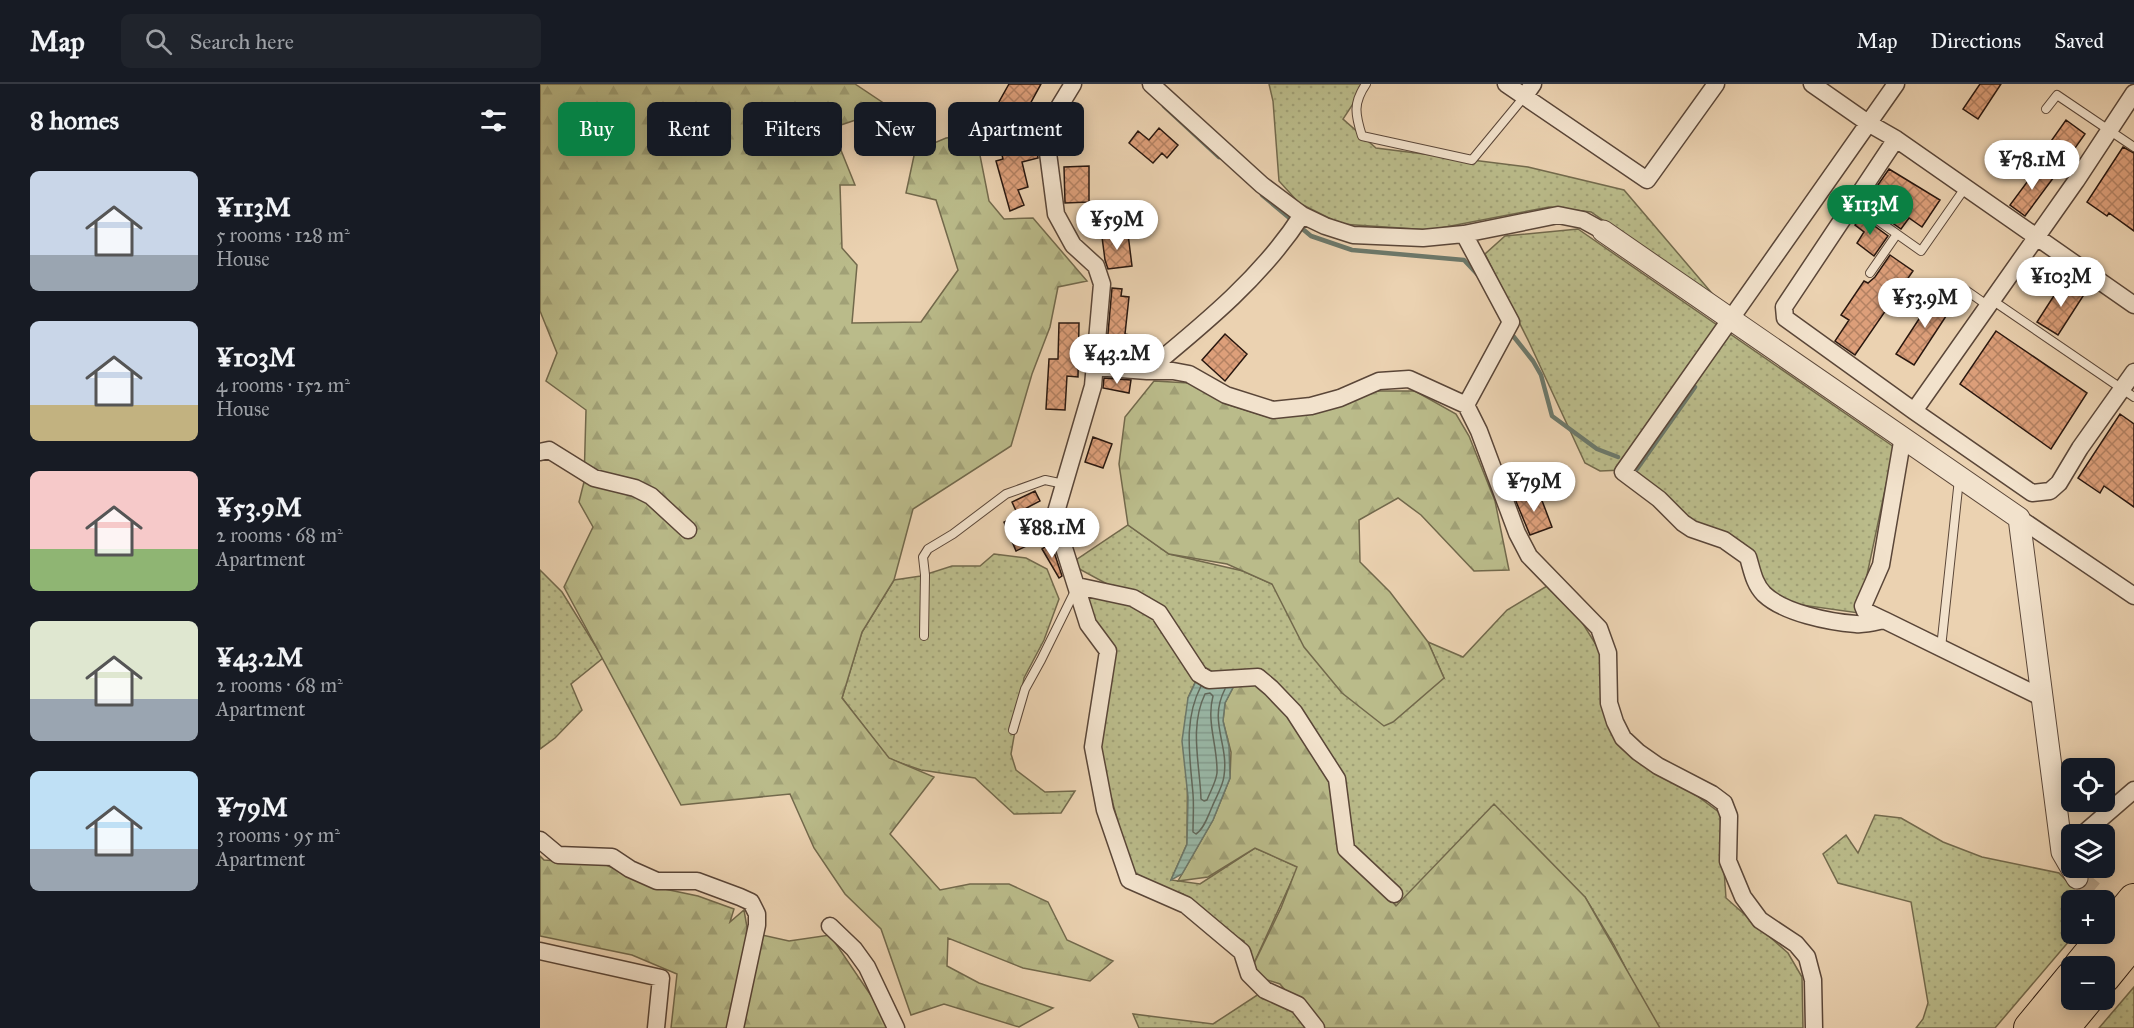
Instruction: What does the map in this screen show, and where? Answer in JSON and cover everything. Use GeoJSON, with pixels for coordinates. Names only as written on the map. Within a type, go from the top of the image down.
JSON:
{"type":"FeatureCollection","features":[{"type":"Feature","properties":{"kind":"highway"},"geometry":{"type":"LineString","coordinates":[[2088,956],[2134,900]]}},
{"type":"Feature","properties":{"kind":"highway"},"geometry":{"type":"LineString","coordinates":[[2115,963],[2134,940]]}},
{"type":"Feature","properties":{"kind":"highway"},"geometry":{"type":"LineString","coordinates":[[2030,1028],[2061,990]]}},
{"type":"Feature","properties":{"kind":"highway"},"geometry":{"type":"LineString","coordinates":[[2063,1028],[2078,1010]]}},
{"type":"Feature","properties":{"kind":"street"},"geometry":{"type":"LineString","coordinates":[[1073,84],[1045,130],[1056,214],[1073,245],[1096,266],[1102,284],[1093,386],[1056,512],[1059,532],[1088,624],[1108,651],[1093,747],[1105,810],[1129,880],[1186,905],[1242,952],[1249,974],[1265,990],[1298,1005],[1316,1028]]}},
{"type":"Feature","properties":{"kind":"street"},"geometry":{"type":"LineString","coordinates":[[1151,84],[1262,185],[1301,215],[1325,226],[1353,234],[1423,238],[1464,234],[1558,215],[1583,220],[1603,231],[1732,319],[2134,596]]}},
{"type":"Feature","properties":{"kind":"street"},"geometry":{"type":"LineString","coordinates":[[1506,84],[1529,90],[1647,180],[1716,84]]}},
{"type":"Feature","properties":{"kind":"street"},"geometry":{"type":"LineString","coordinates":[[1812,84],[1868,123],[1896,139],[2134,305]]}},
{"type":"Feature","properties":{"kind":"street"},"geometry":{"type":"LineString","coordinates":[[1884,620],[1858,624],[1817,617],[1779,606],[1763,593],[1754,581],[1748,557],[1724,540],[1692,529],[1683,523],[1659,499],[1623,472],[1896,84]]}},
{"type":"Feature","properties":{"kind":"street"},"geometry":{"type":"LineString","coordinates":[[1914,411],[2076,181],[2134,93]]}},
{"type":"Feature","properties":{"kind":"street"},"geometry":{"type":"LineString","coordinates":[[1896,139],[1784,306],[1785,318],[2032,493],[2050,491],[2059,483],[2128,393],[2134,372]]}},
{"type":"Feature","properties":{"kind":"street"},"geometry":{"type":"LineString","coordinates":[[1147,371],[1218,312],[1286,240],[1301,215]]}},
{"type":"Feature","properties":{"kind":"street"},"geometry":{"type":"LineString","coordinates":[[1464,234],[1510,321],[1466,405]]}},
{"type":"Feature","properties":{"kind":"street"},"geometry":{"type":"LineString","coordinates":[[1095,367],[1173,371],[1189,374],[1226,395],[1273,410],[1311,406],[1340,398],[1379,381],[1408,379],[1466,405],[1479,431],[1517,533],[1529,556],[1599,628],[1608,653],[1610,703],[1615,722],[1623,738],[1658,766],[1712,794],[1724,803],[1729,816],[1728,861],[1743,897],[1761,920],[1796,944],[1807,957],[1813,980],[1814,1028]]}},
{"type":"Feature","properties":{"kind":"street"},"geometry":{"type":"LineString","coordinates":[[1903,436],[1881,565],[1863,606],[1865,610],[2043,698]]}},
{"type":"Feature","properties":{"kind":"street"},"geometry":{"type":"LineString","coordinates":[[540,452],[549,450],[594,478],[635,488],[651,496],[688,530]]}},
{"type":"Feature","properties":{"kind":"street"},"geometry":{"type":"LineString","coordinates":[[2019,518],[2043,698],[2063,824]]}},
{"type":"Feature","properties":{"kind":"street"},"geometry":{"type":"LineString","coordinates":[[1077,586],[1133,598],[1159,613],[1199,674],[1209,680],[1258,677],[1271,688],[1294,712],[1336,779],[1346,849],[1394,894]]}},
{"type":"Feature","properties":{"kind":"street"},"geometry":{"type":"LineString","coordinates":[[2095,824],[2134,790]]}},
{"type":"Feature","properties":{"kind":"street"},"geometry":{"type":"LineString","coordinates":[[540,840],[558,855],[612,857],[630,869],[657,881],[696,881],[751,902],[757,914],[757,925],[735,1028]]}},
{"type":"Feature","properties":{"kind":"street"},"geometry":{"type":"LineString","coordinates":[[830,926],[854,949],[867,967],[896,1028]]}},
{"type":"Feature","properties":{"kind":"street"},"geometry":{"type":"LineString","coordinates":[[540,951],[662,978],[656,1028]]}},
{"type":"Feature","properties":{"kind":"lane"},"geometry":{"type":"LineString","coordinates":[[1366,84],[1359,94],[1355,114],[1362,136],[1472,160],[1529,90]]}},
{"type":"Feature","properties":{"kind":"lane"},"geometry":{"type":"LineString","coordinates":[[2046,109],[2057,95],[2134,147]]}},
{"type":"Feature","properties":{"kind":"lane"},"geometry":{"type":"LineString","coordinates":[[1853,203],[1921,251],[1965,188]]}},
{"type":"Feature","properties":{"kind":"lane"},"geometry":{"type":"LineString","coordinates":[[1870,273],[1897,234]]}},
{"type":"Feature","properties":{"kind":"lane"},"geometry":{"type":"LineString","coordinates":[[1957,284],[1990,302],[2128,393]]}},
{"type":"Feature","properties":{"kind":"lane"},"geometry":{"type":"LineString","coordinates":[[1941,649],[1960,477]]}},
{"type":"Feature","properties":{"kind":"lane"},"geometry":{"type":"LineString","coordinates":[[924,636],[923,557],[928,549],[953,534],[1006,494],[1045,480],[1064,484]]}},
{"type":"Feature","properties":{"kind":"lane"},"geometry":{"type":"LineString","coordinates":[[1013,730],[1025,689],[1077,586]]}},
{"type":"Feature","properties":{"kind":"green space"},"geometry":{"type":"Polygon","coordinates":[[[540,84],[855,84],[882,102],[854,102],[854,121],[842,125],[842,102],[743,102],[743,156],[842,156],[842,153],[855,185],[840,185],[842,248],[857,265],[852,323],[921,322],[958,270],[936,200],[906,193],[914,156],[936,156],[936,142],[946,138],[948,138],[948,156],[980,156],[989,201],[1004,219],[1033,218],[1087,281],[1058,287],[1050,327],[1032,374],[1011,446],[913,509],[894,580],[862,632],[842,698],[889,758],[934,777],[890,834],[940,890],[970,884],[1009,884],[1048,902],[1067,940],[1113,961],[1090,981],[1023,968],[948,938],[947,966],[979,983],[1053,1008],[1019,1027],[944,1004],[911,1015],[881,929],[845,894],[814,848],[790,794],[681,805],[564,587],[593,527],[579,502],[584,482],[586,410],[546,381],[557,353],[540,311],[540,84]]]}},
{"type":"Feature","properties":{"kind":"green space"},"geometry":{"type":"Polygon","coordinates":[[[1269,84],[1366,84],[1343,119],[1376,148],[1528,167],[1624,190],[1716,298],[1591,212],[1549,207],[1430,230],[1341,224],[1299,203],[1279,181],[1273,101],[1269,84]]]}},
{"type":"Feature","properties":{"kind":"green space"},"geometry":{"type":"Polygon","coordinates":[[[1578,229],[1894,447],[1859,613],[1787,603],[1768,589],[1751,554],[1699,524],[1623,470],[1600,471],[1585,463],[1485,254],[1505,236],[1578,229]]]}},
{"type":"Feature","properties":{"kind":"green space"},"geometry":{"type":"Polygon","coordinates":[[[1154,381],[1189,383],[1226,404],[1271,418],[1366,391],[1415,391],[1456,414],[1469,436],[1495,501],[1509,570],[1474,571],[1421,515],[1398,498],[1359,520],[1360,562],[1390,592],[1428,642],[1444,678],[1393,722],[1384,726],[1342,693],[1304,647],[1272,584],[1227,564],[1169,554],[1128,525],[1119,464],[1125,417],[1154,381]]]}},
{"type":"Feature","properties":{"kind":"green space"},"geometry":{"type":"Polygon","coordinates":[[[1128,525],[1169,554],[1243,571],[1272,584],[1444,678],[1428,642],[1463,657],[1507,610],[1547,586],[1580,619],[1603,656],[1606,712],[1680,783],[1720,813],[1726,898],[1788,953],[1802,977],[1803,1028],[1656,1028],[1614,945],[1585,897],[1396,906],[1199,674],[1188,698],[1187,844],[1171,880],[1200,884],[1255,848],[1298,867],[1249,974],[1244,941],[1196,914],[1183,894],[1135,883],[1106,779],[1098,772],[1108,651],[1077,586],[1133,598],[1070,564],[1128,525]]]}},
{"type":"Feature","properties":{"kind":"green space"},"geometry":{"type":"Polygon","coordinates":[[[994,554],[1026,558],[1047,569],[1059,599],[1044,640],[1024,678],[1011,754],[1016,770],[1045,792],[1075,791],[1061,813],[1014,814],[975,778],[921,770],[889,759],[842,698],[862,632],[894,580],[921,576],[952,566],[980,566],[994,554]]]}},
{"type":"Feature","properties":{"kind":"green space"},"geometry":{"type":"Polygon","coordinates":[[[540,570],[562,592],[603,658],[571,684],[582,710],[555,738],[540,749],[540,570]]]}},
{"type":"Feature","properties":{"kind":"green space"},"geometry":{"type":"Polygon","coordinates":[[[1258,677],[1337,779],[1346,849],[1396,906],[1494,804],[1585,897],[1660,1028],[1316,1028],[1280,984],[1249,974],[1281,908],[1297,867],[1255,848],[1208,877],[1178,881],[1213,820],[1230,778],[1231,752],[1223,721],[1225,703],[1238,678],[1258,677]]]}},
{"type":"Feature","properties":{"kind":"green space"},"geometry":{"type":"Polygon","coordinates":[[[1875,815],[1901,818],[1943,842],[1982,857],[2059,873],[2061,878],[2064,878],[2075,890],[2061,890],[2061,944],[2067,944],[1995,1028],[1916,1028],[1923,1019],[1928,1003],[1911,902],[1838,883],[1823,854],[1846,835],[1858,853],[1875,815]]]}},
{"type":"Feature","properties":{"kind":"green space"},"geometry":{"type":"Polygon","coordinates":[[[540,856],[544,860],[604,864],[655,887],[698,896],[734,909],[730,922],[744,910],[748,933],[728,1028],[671,1028],[677,974],[632,955],[540,936],[540,856]]]}},
{"type":"Feature","properties":{"kind":"green space"},"geometry":{"type":"Polygon","coordinates":[[[762,935],[789,941],[830,935],[893,1028],[743,1028],[762,935]]]}},
{"type":"Feature","properties":{"kind":"green space"},"geometry":{"type":"Polygon","coordinates":[[[2134,987],[2134,1028],[2099,1028],[2134,987]]]}},
{"type":"Feature","properties":{"kind":"green space"},"geometry":{"type":"Polygon","coordinates":[[[1265,990],[1314,1028],[1139,1028],[1133,1014],[1213,1024],[1265,990]]]}},
{"type":"Feature","properties":{"kind":"water"},"geometry":{"type":"Polygon","coordinates":[[[1238,678],[1225,703],[1223,721],[1229,746],[1230,778],[1213,820],[1182,874],[1171,880],[1187,844],[1188,797],[1182,741],[1188,698],[1197,679],[1238,678]]]}},
{"type":"Feature","properties":{"kind":"building"},"geometry":{"type":"Polygon","coordinates":[[[1009,84],[1041,84],[1031,102],[999,102],[1009,84]]]}},
{"type":"Feature","properties":{"kind":"building"},"geometry":{"type":"Polygon","coordinates":[[[1980,84],[2001,84],[1978,119],[1963,109],[1980,84]]]}},
{"type":"Feature","properties":{"kind":"building"},"geometry":{"type":"Polygon","coordinates":[[[2066,120],[2085,134],[2068,158],[2049,144],[2066,120]]]}},
{"type":"Feature","properties":{"kind":"building"},"geometry":{"type":"Polygon","coordinates":[[[1159,128],[1178,145],[1167,158],[1162,153],[1153,163],[1129,143],[1138,131],[1149,140],[1159,128]]]}},
{"type":"Feature","properties":{"kind":"building"},"geometry":{"type":"Polygon","coordinates":[[[2123,147],[2134,153],[2134,231],[2109,213],[2107,216],[2087,202],[2123,147]]]}},
{"type":"Feature","properties":{"kind":"building"},"geometry":{"type":"Polygon","coordinates":[[[1002,156],[1038,156],[1038,158],[1022,162],[1028,187],[1018,190],[1024,205],[1010,211],[996,161],[1003,159],[1002,156]]]}},
{"type":"Feature","properties":{"kind":"building"},"geometry":{"type":"Polygon","coordinates":[[[1089,166],[1089,202],[1065,203],[1064,167],[1089,166]]]}},
{"type":"Feature","properties":{"kind":"building"},"geometry":{"type":"Polygon","coordinates":[[[2039,166],[2054,177],[2025,216],[2010,205],[2039,166]]]}},
{"type":"Feature","properties":{"kind":"building"},"geometry":{"type":"Polygon","coordinates":[[[1889,169],[1940,200],[1922,227],[1909,218],[1901,229],[1884,217],[1892,205],[1873,192],[1889,169]]]}},
{"type":"Feature","properties":{"kind":"building"},"geometry":{"type":"Polygon","coordinates":[[[1861,216],[1888,236],[1874,256],[1857,243],[1864,232],[1855,225],[1861,216]]]}},
{"type":"Feature","properties":{"kind":"building"},"geometry":{"type":"Polygon","coordinates":[[[1128,234],[1132,266],[1108,269],[1102,237],[1128,234]]]}},
{"type":"Feature","properties":{"kind":"building"},"geometry":{"type":"Polygon","coordinates":[[[1890,255],[1913,271],[1855,355],[1835,341],[1849,320],[1841,315],[1864,281],[1868,283],[1875,277],[1890,255]]]}},
{"type":"Feature","properties":{"kind":"building"},"geometry":{"type":"Polygon","coordinates":[[[2064,280],[2085,293],[2058,335],[2037,322],[2064,280]]]}},
{"type":"Feature","properties":{"kind":"building"},"geometry":{"type":"Polygon","coordinates":[[[1112,288],[1122,289],[1121,296],[1129,297],[1125,334],[1130,335],[1127,348],[1122,346],[1119,358],[1106,356],[1112,288]]]}},
{"type":"Feature","properties":{"kind":"building"},"geometry":{"type":"Polygon","coordinates":[[[1936,293],[1954,304],[1914,365],[1896,354],[1936,293]]]}},
{"type":"Feature","properties":{"kind":"building"},"geometry":{"type":"Polygon","coordinates":[[[1059,323],[1079,323],[1078,377],[1067,376],[1065,410],[1046,409],[1049,359],[1058,359],[1059,323]]]}},
{"type":"Feature","properties":{"kind":"building"},"geometry":{"type":"Polygon","coordinates":[[[1996,331],[2087,393],[2051,449],[1960,384],[1996,331]]]}},
{"type":"Feature","properties":{"kind":"building"},"geometry":{"type":"Polygon","coordinates":[[[1225,334],[1247,354],[1225,381],[1202,360],[1225,334]]]}},
{"type":"Feature","properties":{"kind":"building"},"geometry":{"type":"Polygon","coordinates":[[[1104,378],[1131,380],[1129,393],[1103,388],[1104,378]]]}},
{"type":"Feature","properties":{"kind":"building"},"geometry":{"type":"Polygon","coordinates":[[[2120,414],[2134,424],[2134,507],[2104,486],[2100,493],[2078,478],[2120,414]]]}},
{"type":"Feature","properties":{"kind":"building"},"geometry":{"type":"Polygon","coordinates":[[[1093,437],[1112,444],[1103,468],[1085,462],[1093,437]]]}},
{"type":"Feature","properties":{"kind":"building"},"geometry":{"type":"Polygon","coordinates":[[[1538,490],[1552,527],[1530,535],[1515,499],[1538,490]]]}},
{"type":"Feature","properties":{"kind":"building"},"geometry":{"type":"Polygon","coordinates":[[[1035,491],[1040,501],[1017,513],[1012,502],[1035,491]]]}},
{"type":"Feature","properties":{"kind":"building"},"geometry":{"type":"Polygon","coordinates":[[[1077,511],[1094,518],[1084,544],[1072,539],[1070,531],[1077,511]]]}},
{"type":"Feature","properties":{"kind":"building"},"geometry":{"type":"Polygon","coordinates":[[[1025,512],[1037,541],[1016,551],[1004,522],[1025,512]]]}},
{"type":"Feature","properties":{"kind":"building"},"geometry":{"type":"Polygon","coordinates":[[[1051,543],[1062,576],[1059,578],[1042,549],[1051,543]]]}},
{"type":"Feature","properties":{"kind":"waterway"},"geometry":{"type":"LineString","coordinates":[[1164,106],[1219,157]]}},
{"type":"Feature","properties":{"kind":"waterway"},"geometry":{"type":"LineString","coordinates":[[1262,195],[1311,236],[1352,250],[1464,260],[1478,275]]}},
{"type":"Feature","properties":{"kind":"waterway"},"geometry":{"type":"LineString","coordinates":[[1510,332],[1541,375],[1552,416],[1597,449],[1618,457]]}},
{"type":"Feature","properties":{"kind":"waterway"},"geometry":{"type":"LineString","coordinates":[[1637,469],[1695,387]]}},
{"type":"Feature","properties":{"kind":"tunnel"},"geometry":{"type":"LineString","coordinates":[[2077,878],[2091,890]]}},
{"type":"Feature","properties":{"kind":"tunnel"},"geometry":{"type":"LineString","coordinates":[[2115,911],[2131,924]]}}]}
